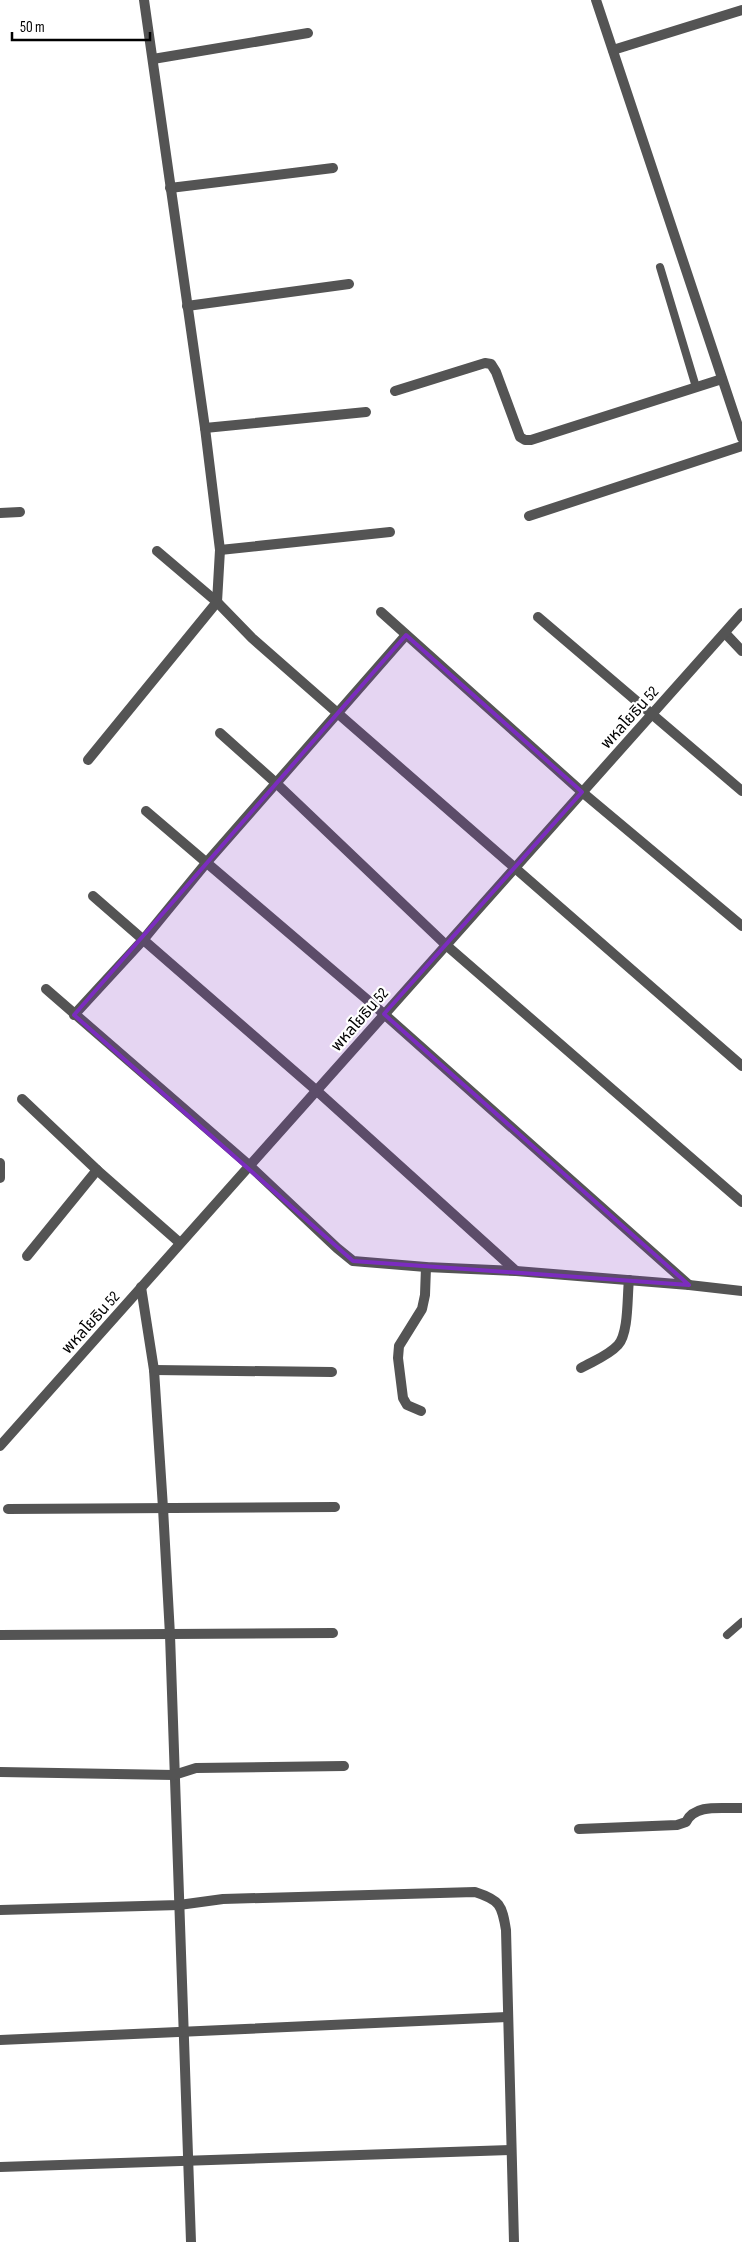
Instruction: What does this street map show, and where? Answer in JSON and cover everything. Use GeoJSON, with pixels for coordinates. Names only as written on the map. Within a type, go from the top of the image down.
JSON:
{"type":"FeatureCollection","features":[{"type":"Feature","properties":{"kind":"street"},"geometry":{"type":"LineString","coordinates":[[88,760],[216,602],[220,550],[205,428],[144,0]]}},
{"type":"Feature","properties":{"kind":"street"},"geometry":{"type":"LineString","coordinates":[[596,0],[742,438]]}},
{"type":"Feature","properties":{"kind":"street"},"geometry":{"type":"LineString","coordinates":[[613,50],[742,10]]}},
{"type":"Feature","properties":{"kind":"street"},"geometry":{"type":"LineString","coordinates":[[153,59],[308,33]]}},
{"type":"Feature","properties":{"kind":"street"},"geometry":{"type":"LineString","coordinates":[[170,188],[333,168]]}},
{"type":"Feature","properties":{"kind":"street"},"geometry":{"type":"LineString","coordinates":[[187,306],[350,284]]}},
{"type":"Feature","properties":{"kind":"street"},"geometry":{"type":"LineString","coordinates":[[396,392],[485,363],[491,364],[496,372],[520,437],[525,440],[532,440],[722,379]]}},
{"type":"Feature","properties":{"kind":"street"},"geometry":{"type":"LineString","coordinates":[[205,428],[366,412]]}},
{"type":"Feature","properties":{"kind":"street"},"geometry":{"type":"LineString","coordinates":[[529,516],[742,446]]}},
{"type":"Feature","properties":{"kind":"street"},"geometry":{"type":"LineString","coordinates":[[0,513],[20,512]]}},
{"type":"Feature","properties":{"kind":"street"},"geometry":{"type":"LineString","coordinates":[[220,550],[390,532]]}},
{"type":"Feature","properties":{"kind":"street"},"geometry":{"type":"LineString","coordinates":[[157,550],[216,602],[252,638],[742,1066]]}},
{"type":"Feature","properties":{"kind":"street"},"geometry":{"type":"LineString","coordinates":[[381,612],[582,792],[742,926]]}},
{"type":"Feature","properties":{"kind":"street","name":"พหลโยธิน 52"},"geometry":{"type":"LineString","coordinates":[[0,1446],[742,613]]}},
{"type":"Feature","properties":{"kind":"street"},"geometry":{"type":"LineString","coordinates":[[538,617],[742,791]]}},
{"type":"Feature","properties":{"kind":"street"},"geometry":{"type":"LineString","coordinates":[[725,633],[742,651]]}},
{"type":"Feature","properties":{"kind":"street"},"geometry":{"type":"LineString","coordinates":[[74,1015],[143,940],[207,862],[339,714],[406,635]]}},
{"type":"Feature","properties":{"kind":"street"},"geometry":{"type":"LineString","coordinates":[[220,733],[276,783],[446,945],[742,1202]]}},
{"type":"Feature","properties":{"kind":"street"},"geometry":{"type":"LineString","coordinates":[[146,811],[384,1014],[689,1285]]}},
{"type":"Feature","properties":{"kind":"street"},"geometry":{"type":"LineString","coordinates":[[93,896],[317,1091],[516,1271]]}},
{"type":"Feature","properties":{"kind":"street"},"geometry":{"type":"LineString","coordinates":[[46,989],[250,1166],[353,1261],[426,1268],[516,1271],[742,1291]]}},
{"type":"Feature","properties":{"kind":"street"},"geometry":{"type":"LineString","coordinates":[[22,1099],[97,1170],[180,1243]]}},
{"type":"Feature","properties":{"kind":"street"},"geometry":{"type":"LineString","coordinates":[[0,1163],[0,1178]]}},
{"type":"Feature","properties":{"kind":"street"},"geometry":{"type":"LineString","coordinates":[[27,1256],[97,1170]]}},
{"type":"Feature","properties":{"kind":"street"},"geometry":{"type":"LineString","coordinates":[[421,1411],[407,1405],[403,1398],[398,1358],[399,1346],[422,1309],[425,1295],[426,1268]]}},
{"type":"Feature","properties":{"kind":"street"},"geometry":{"type":"LineString","coordinates":[[581,1368],[610,1352],[620,1343],[624,1332],[629,1280]]}},
{"type":"Feature","properties":{"kind":"street"},"geometry":{"type":"LineString","coordinates":[[141,1287],[154,1370],[170,1635],[191,2242]]}},
{"type":"Feature","properties":{"kind":"street"},"geometry":{"type":"LineString","coordinates":[[154,1370],[332,1372]]}},
{"type":"Feature","properties":{"kind":"street"},"geometry":{"type":"LineString","coordinates":[[8,1509],[334,1507]]}},
{"type":"Feature","properties":{"kind":"street"},"geometry":{"type":"LineString","coordinates":[[0,1636],[333,1633]]}},
{"type":"Feature","properties":{"kind":"street"},"geometry":{"type":"LineString","coordinates":[[0,1772],[174,1775],[196,1768],[344,1766]]}},
{"type":"Feature","properties":{"kind":"street"},"geometry":{"type":"LineString","coordinates":[[579,1829],[677,1825],[686,1822],[690,1814],[698,1810],[742,1808]]}},
{"type":"Feature","properties":{"kind":"street"},"geometry":{"type":"LineString","coordinates":[[0,1910],[179,1906],[223,1899],[475,1892],[493,1898],[503,1910],[506,1930],[514,2242]]}},
{"type":"Feature","properties":{"kind":"street"},"geometry":{"type":"LineString","coordinates":[[0,2040],[507,2017]]}},
{"type":"Feature","properties":{"kind":"street"},"geometry":{"type":"LineString","coordinates":[[0,2167],[511,2150]]}},
{"type":"Feature","properties":{"kind":"lane"},"geometry":{"type":"LineString","coordinates":[[660,267],[696,387]]}},
{"type":"Feature","properties":{"kind":"lane"},"geometry":{"type":"LineString","coordinates":[[727,1635],[742,1622]]}},
{"type":"Feature","properties":{"kind":"highlighted area"},"geometry":{"type":"Polygon","coordinates":[[[406,635],[582,792],[384,1014],[689,1285],[353,1261],[74,1015],[406,635]]]}}]}
